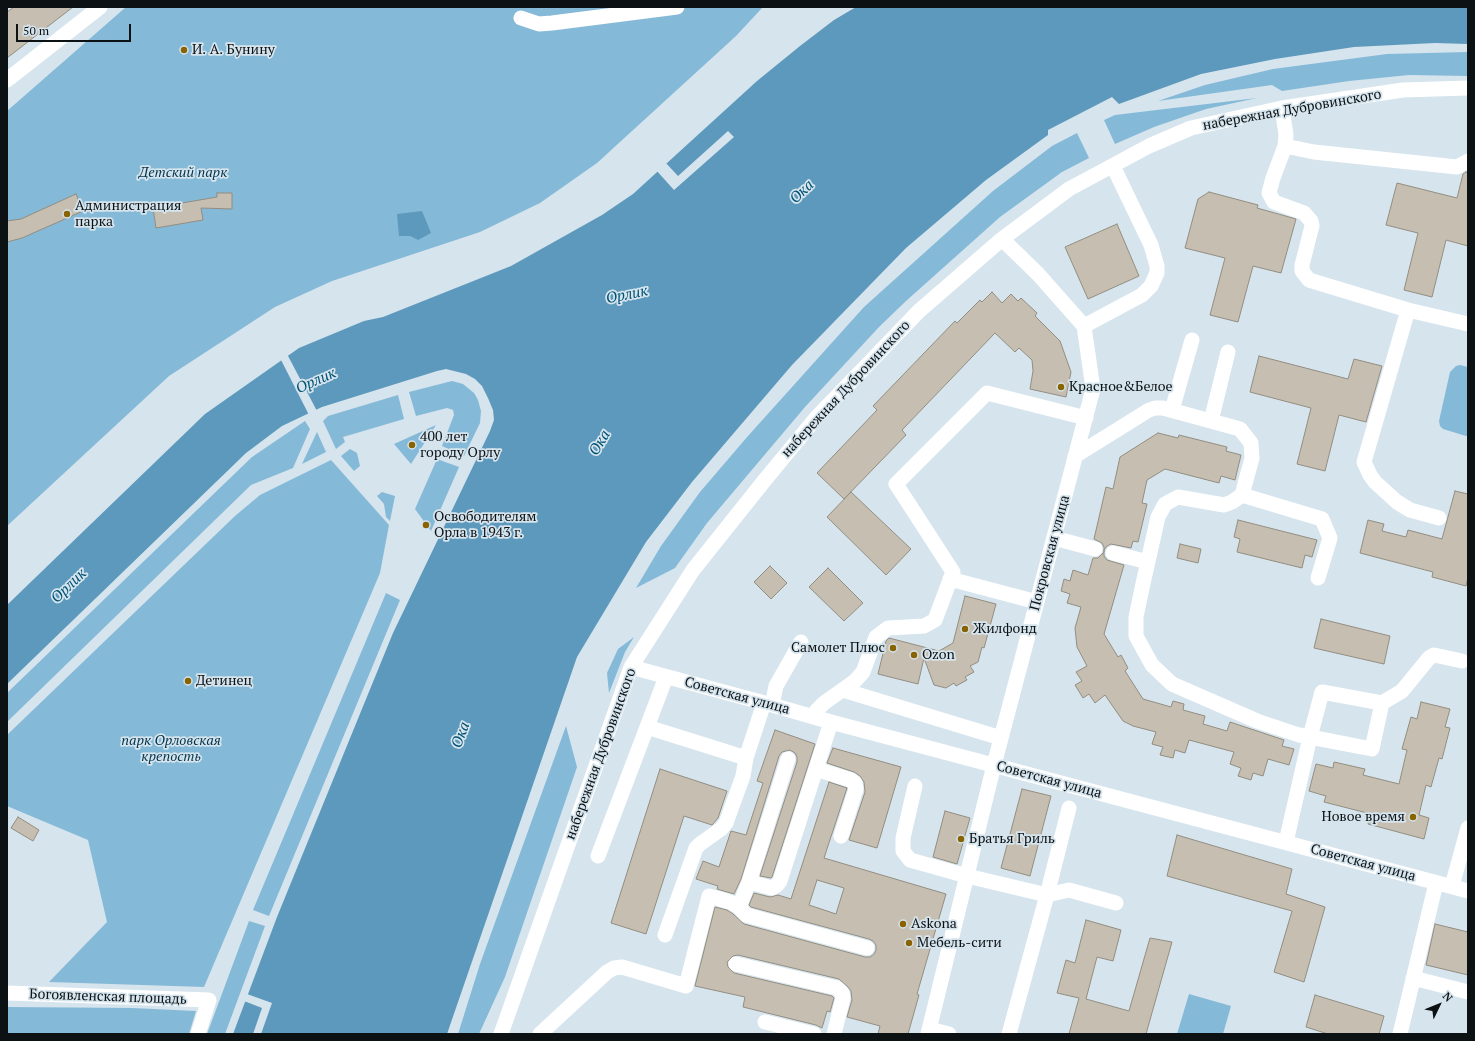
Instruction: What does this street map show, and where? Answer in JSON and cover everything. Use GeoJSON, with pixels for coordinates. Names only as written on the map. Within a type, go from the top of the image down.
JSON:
{"type":"FeatureCollection","features":[{"type":"Feature","properties":{"kind":"street"},"geometry":{"type":"LineString","coordinates":[[7,80],[100,7]]}},
{"type":"Feature","properties":{"kind":"street"},"geometry":{"type":"LineString","coordinates":[[521,18],[539,24],[677,7]]}},
{"type":"Feature","properties":{"kind":"street","name":"набережная Дубровинского"},"geometry":{"type":"LineString","coordinates":[[501,1034],[631,667],[693,570],[816,418],[919,311],[1002,239],[1069,189],[1150,146],[1191,128],[1282,108],[1403,90],[1468,88]]}},
{"type":"Feature","properties":{"kind":"street"},"geometry":{"type":"LineString","coordinates":[[1282,108],[1286,135],[1285,146],[1273,178],[1269,194],[1274,202],[1304,213],[1311,221],[1312,226],[1302,265],[1304,275],[1309,280],[1408,310],[1468,324]]}},
{"type":"Feature","properties":{"kind":"street"},"geometry":{"type":"LineString","coordinates":[[1285,146],[1314,152],[1457,167],[1468,161]]}},
{"type":"Feature","properties":{"kind":"street"},"geometry":{"type":"LineString","coordinates":[[1002,239],[1038,274],[1084,326],[1142,295],[1151,286],[1157,273],[1157,266],[1150,245],[1113,166]]}},
{"type":"Feature","properties":{"kind":"street"},"geometry":{"type":"LineString","coordinates":[[1408,310],[1364,462],[1375,482],[1397,502],[1410,510],[1439,518]]}},
{"type":"Feature","properties":{"kind":"street","name":"Покровская улица"},"geometry":{"type":"LineString","coordinates":[[928,1032],[994,765],[1093,389],[1084,326]]}},
{"type":"Feature","properties":{"kind":"street"},"geometry":{"type":"LineString","coordinates":[[1172,410],[1192,340]]}},
{"type":"Feature","properties":{"kind":"street"},"geometry":{"type":"LineString","coordinates":[[1211,421],[1228,352]]}},
{"type":"Feature","properties":{"kind":"street"},"geometry":{"type":"LineString","coordinates":[[813,717],[824,703],[855,681],[863,672],[876,637],[888,628],[924,626],[934,620],[953,572],[896,484],[987,393],[1086,418]]}},
{"type":"Feature","properties":{"kind":"street"},"geometry":{"type":"LineString","coordinates":[[1075,456],[1149,410],[1155,408],[1172,410],[1240,429],[1251,443],[1252,458],[1242,496],[1224,505],[1178,497],[1165,504],[1158,517],[1136,617],[1136,636],[1152,665],[1172,684],[1256,721],[1310,737],[1372,749],[1382,704]]}},
{"type":"Feature","properties":{"kind":"street"},"geometry":{"type":"LineString","coordinates":[[1242,496],[1322,519],[1330,538],[1318,578]]}},
{"type":"Feature","properties":{"kind":"street"},"geometry":{"type":"LineString","coordinates":[[1054,538],[1095,549]]}},
{"type":"Feature","properties":{"kind":"street"},"geometry":{"type":"LineString","coordinates":[[1113,553],[1148,562]]}},
{"type":"Feature","properties":{"kind":"street"},"geometry":{"type":"LineString","coordinates":[[950,579],[1037,602]]}},
{"type":"Feature","properties":{"kind":"street"},"geometry":{"type":"LineString","coordinates":[[666,935],[696,848],[721,829],[726,823],[743,776],[746,758],[768,704],[776,686],[801,642]]}},
{"type":"Feature","properties":{"kind":"street"},"geometry":{"type":"LineString","coordinates":[[1286,842],[1322,692],[1382,704],[1402,691],[1429,658],[1434,655],[1462,661]]}},
{"type":"Feature","properties":{"kind":"street","name":"Советская улица"},"geometry":{"type":"LineString","coordinates":[[631,667],[831,722],[1468,891]]}},
{"type":"Feature","properties":{"kind":"street"},"geometry":{"type":"LineString","coordinates":[[598,856],[666,676]]}},
{"type":"Feature","properties":{"kind":"street"},"geometry":{"type":"LineString","coordinates":[[843,690],[1001,738]]}},
{"type":"Feature","properties":{"kind":"street"},"geometry":{"type":"LineString","coordinates":[[748,882],[772,888],[780,881],[831,722]]}},
{"type":"Feature","properties":{"kind":"street"},"geometry":{"type":"LineString","coordinates":[[647,727],[746,758]]}},
{"type":"Feature","properties":{"kind":"street"},"geometry":{"type":"LineString","coordinates":[[739,907],[788,759]]}},
{"type":"Feature","properties":{"kind":"street"},"geometry":{"type":"LineString","coordinates":[[816,769],[851,780],[855,784],[856,789],[841,836]]}},
{"type":"Feature","properties":{"kind":"street"},"geometry":{"type":"LineString","coordinates":[[915,786],[903,838],[903,851],[910,860],[967,876],[1047,895],[1070,890],[1116,903]]}},
{"type":"Feature","properties":{"kind":"street"},"geometry":{"type":"LineString","coordinates":[[1010,1034],[1069,808]]}},
{"type":"Feature","properties":{"kind":"street"},"geometry":{"type":"LineString","coordinates":[[1452,886],[1468,828]]}},
{"type":"Feature","properties":{"kind":"street"},"geometry":{"type":"LineString","coordinates":[[1400,1034],[1436,883]]}},
{"type":"Feature","properties":{"kind":"street"},"geometry":{"type":"LineString","coordinates":[[540,1034],[607,972],[614,968],[622,967],[686,986],[709,896],[730,902],[739,907],[746,915],[867,948]]}},
{"type":"Feature","properties":{"kind":"street"},"geometry":{"type":"LineString","coordinates":[[736,964],[837,988],[842,993],[843,998],[834,1034]]}},
{"type":"Feature","properties":{"kind":"street"},"geometry":{"type":"LineString","coordinates":[[1413,978],[1468,992]]}},
{"type":"Feature","properties":{"kind":"street","name":"Богоявленская площадь"},"geometry":{"type":"LineString","coordinates":[[7,993],[209,1000],[198,1034]]}},
{"type":"Feature","properties":{"kind":"street"},"geometry":{"type":"LineString","coordinates":[[765,1022],[814,1034]]}},
{"type":"Feature","properties":{"kind":"street"},"geometry":{"type":"LineString","coordinates":[[928,1032],[949,1034]]}},
{"type":"Feature","properties":{"kind":"green space","name":"Детский парк"},"geometry":{"type":"Polygon","coordinates":[[[126,7],[763,7],[736,36],[597,163],[540,203],[480,232],[332,281],[275,307],[169,376],[7,526],[7,111],[126,7]]]}},
{"type":"Feature","properties":{"kind":"green space"},"geometry":{"type":"Polygon","coordinates":[[[1468,52],[1468,76],[1409,75],[1349,81],[1282,91],[1272,85],[1158,101],[1205,85],[1273,69],[1387,54],[1468,52]]]}},
{"type":"Feature","properties":{"kind":"green space"},"geometry":{"type":"Polygon","coordinates":[[[1257,98],[1206,109],[1154,127],[1115,144],[1104,120],[1115,115],[1257,98]]]}},
{"type":"Feature","properties":{"kind":"green space"},"geometry":{"type":"Polygon","coordinates":[[[1077,133],[1089,158],[1062,172],[1000,217],[906,301],[879,327],[805,407],[707,523],[675,568],[636,588],[661,546],[700,492],[748,436],[864,307],[993,191],[1052,146],[1077,133]]]}},
{"type":"Feature","properties":{"kind":"green space"},"geometry":{"type":"Polygon","coordinates":[[[1460,365],[1468,367],[1468,436],[1443,429],[1440,426],[1439,421],[1450,372],[1456,366],[1460,365]]]}},
{"type":"Feature","properties":{"kind":"green space"},"geometry":{"type":"Polygon","coordinates":[[[452,381],[463,384],[474,393],[481,411],[480,423],[464,456],[442,446],[454,415],[453,410],[447,408],[416,416],[409,392],[452,381]]]}},
{"type":"Feature","properties":{"kind":"green space"},"geometry":{"type":"Polygon","coordinates":[[[398,395],[404,419],[343,437],[345,442],[336,449],[323,421],[328,416],[398,395]]]}},
{"type":"Feature","properties":{"kind":"green space"},"geometry":{"type":"Polygon","coordinates":[[[305,421],[310,429],[293,468],[251,485],[7,722],[7,693],[252,457],[305,421]]]}},
{"type":"Feature","properties":{"kind":"green space"},"geometry":{"type":"Polygon","coordinates":[[[436,425],[411,464],[394,444],[436,425]]]}},
{"type":"Feature","properties":{"kind":"green space"},"geometry":{"type":"Polygon","coordinates":[[[317,432],[326,452],[302,464],[317,432]]]}},
{"type":"Feature","properties":{"kind":"green space"},"geometry":{"type":"Polygon","coordinates":[[[350,449],[357,453],[360,466],[354,471],[341,456],[350,449]]]}},
{"type":"Feature","properties":{"kind":"green space"},"geometry":{"type":"Polygon","coordinates":[[[437,459],[459,467],[431,531],[415,509],[437,459]]]}},
{"type":"Feature","properties":{"kind":"green space","name":"парк Орловская крепость"},"geometry":{"type":"Polygon","coordinates":[[[331,460],[389,525],[380,573],[204,987],[49,982],[107,922],[88,840],[7,806],[7,735],[235,516],[260,495],[331,460]]]}},
{"type":"Feature","properties":{"kind":"green space"},"geometry":{"type":"Polygon","coordinates":[[[382,492],[395,496],[390,521],[386,517],[384,504],[377,496],[382,492]]]}},
{"type":"Feature","properties":{"kind":"green space"},"geometry":{"type":"Polygon","coordinates":[[[386,593],[400,600],[269,916],[253,910],[386,593]]]}},
{"type":"Feature","properties":{"kind":"green space"},"geometry":{"type":"Polygon","coordinates":[[[634,637],[625,652],[609,693],[607,673],[618,649],[634,637]]]}},
{"type":"Feature","properties":{"kind":"green space"},"geometry":{"type":"Polygon","coordinates":[[[566,726],[577,767],[505,977],[479,1034],[458,1034],[480,964],[566,726]]]}},
{"type":"Feature","properties":{"kind":"green space"},"geometry":{"type":"Polygon","coordinates":[[[249,921],[265,926],[225,1034],[207,1034],[249,921]]]}},
{"type":"Feature","properties":{"kind":"green space"},"geometry":{"type":"Polygon","coordinates":[[[1189,994],[1231,1006],[1223,1034],[1177,1034],[1189,994]]]}},
{"type":"Feature","properties":{"kind":"green space"},"geometry":{"type":"Polygon","coordinates":[[[7,1007],[132,1008],[196,1011],[189,1034],[7,1034],[7,1007]]]}},
{"type":"Feature","properties":{"kind":"water"},"geometry":{"type":"Polygon","coordinates":[[[856,7],[1468,7],[1468,44],[1435,43],[1354,47],[1275,59],[1201,74],[1119,104],[1112,97],[1048,130],[1048,135],[986,180],[906,248],[792,365],[692,482],[646,542],[577,657],[447,1034],[233,1034],[277,917],[393,633],[490,431],[494,420],[493,410],[482,386],[475,379],[466,374],[446,369],[322,407],[282,426],[246,453],[7,684],[7,605],[205,414],[299,348],[364,321],[383,317],[511,266],[602,215],[633,194],[757,81],[834,20],[856,7]]]}},
{"type":"Feature","properties":{"kind":"water"},"geometry":{"type":"Polygon","coordinates":[[[422,211],[431,233],[418,240],[410,236],[399,236],[397,214],[422,211]]]}},
{"type":"Feature","properties":{"kind":"pier"},"geometry":{"type":"Polygon","coordinates":[[[728,131],[734,137],[674,190],[656,170],[665,162],[678,176],[728,131]]]}},
{"type":"Feature","properties":{"kind":"pier"},"geometry":{"type":"Polygon","coordinates":[[[287,354],[317,411],[309,415],[280,358],[287,354]]]}},
{"type":"Feature","properties":{"kind":"pier"},"geometry":{"type":"Polygon","coordinates":[[[247,994],[272,1003],[261,1034],[253,1034],[262,1008],[244,1001],[247,994]]]}},
{"type":"Feature","properties":{"kind":"building"},"geometry":{"type":"Polygon","coordinates":[[[14,7],[73,7],[7,58],[7,12],[14,7]]]}},
{"type":"Feature","properties":{"kind":"building"},"geometry":{"type":"Polygon","coordinates":[[[1466,172],[1468,173],[1468,246],[1446,240],[1432,297],[1404,290],[1418,233],[1386,225],[1397,183],[1457,198],[1463,174],[1466,172]]]}},
{"type":"Feature","properties":{"kind":"building"},"geometry":{"type":"Polygon","coordinates":[[[1209,192],[1258,205],[1257,208],[1296,219],[1281,273],[1253,266],[1238,322],[1210,315],[1225,258],[1185,248],[1198,199],[1209,192]]]}},
{"type":"Feature","properties":{"kind":"building"},"geometry":{"type":"Polygon","coordinates":[[[217,193],[232,193],[232,209],[201,208],[203,220],[156,228],[153,208],[217,197],[217,193]]]}},
{"type":"Feature","properties":{"kind":"building"},"geometry":{"type":"Polygon","coordinates":[[[76,194],[83,211],[22,238],[7,242],[7,221],[21,219],[76,194]]]}},
{"type":"Feature","properties":{"kind":"building"},"geometry":{"type":"Polygon","coordinates":[[[1117,224],[1139,276],[1088,299],[1065,247],[1117,224]]]}},
{"type":"Feature","properties":{"kind":"building"},"geometry":{"type":"Polygon","coordinates":[[[992,292],[1002,303],[1011,294],[1018,301],[1021,298],[1037,313],[1035,316],[1060,341],[1071,372],[1066,397],[1030,389],[1033,371],[1032,360],[1019,348],[1015,352],[995,333],[902,430],[906,435],[844,499],[817,473],[877,410],[873,406],[955,321],[957,323],[980,300],[982,302],[992,292]]]}},
{"type":"Feature","properties":{"kind":"building"},"geometry":{"type":"Polygon","coordinates":[[[1259,356],[1348,379],[1354,359],[1382,366],[1366,422],[1339,415],[1325,471],[1297,464],[1311,408],[1250,392],[1259,356]]]}},
{"type":"Feature","properties":{"kind":"building"},"geometry":{"type":"Polygon","coordinates":[[[1158,433],[1178,438],[1179,435],[1227,447],[1226,451],[1241,455],[1235,480],[1221,476],[1219,483],[1165,469],[1147,480],[1142,503],[1147,504],[1138,542],[1133,541],[1131,548],[1111,544],[1104,550],[1102,543],[1094,539],[1106,487],[1113,489],[1120,457],[1158,433]]]}},
{"type":"Feature","properties":{"kind":"building"},"geometry":{"type":"Polygon","coordinates":[[[1455,491],[1468,494],[1468,577],[1466,586],[1432,577],[1433,572],[1360,553],[1368,520],[1384,524],[1382,531],[1406,537],[1408,530],[1442,539],[1455,491]]]}},
{"type":"Feature","properties":{"kind":"building"},"geometry":{"type":"Polygon","coordinates":[[[851,492],[911,549],[886,575],[827,517],[851,492]]]}},
{"type":"Feature","properties":{"kind":"building"},"geometry":{"type":"Polygon","coordinates":[[[1238,520],[1317,540],[1312,557],[1305,555],[1302,568],[1237,552],[1240,539],[1234,537],[1238,520]]]}},
{"type":"Feature","properties":{"kind":"building"},"geometry":{"type":"Polygon","coordinates":[[[1180,544],[1201,549],[1198,563],[1177,558],[1180,544]]]}},
{"type":"Feature","properties":{"kind":"building"},"geometry":{"type":"Polygon","coordinates":[[[1104,552],[1104,556],[1107,560],[1124,565],[1104,634],[1118,657],[1121,655],[1128,668],[1125,671],[1143,699],[1171,707],[1173,701],[1184,704],[1183,710],[1205,716],[1203,724],[1227,731],[1230,722],[1284,740],[1282,746],[1294,749],[1289,765],[1268,759],[1263,776],[1253,773],[1251,780],[1238,776],[1241,768],[1230,764],[1234,752],[1189,740],[1185,753],[1175,750],[1173,758],[1160,755],[1163,747],[1152,744],[1156,732],[1133,726],[1123,721],[1105,695],[1095,703],[1089,694],[1083,698],[1075,685],[1082,681],[1076,672],[1087,666],[1077,647],[1075,628],[1081,607],[1067,603],[1070,594],[1061,591],[1064,579],[1070,581],[1073,570],[1088,575],[1093,558],[1098,558],[1104,552]]]}},
{"type":"Feature","properties":{"kind":"building"},"geometry":{"type":"Polygon","coordinates":[[[770,566],[787,583],[771,599],[754,582],[770,566]]]}},
{"type":"Feature","properties":{"kind":"building"},"geometry":{"type":"Polygon","coordinates":[[[828,568],[863,603],[844,621],[809,587],[828,568]]]}},
{"type":"Feature","properties":{"kind":"building"},"geometry":{"type":"Polygon","coordinates":[[[965,596],[996,604],[984,648],[982,647],[978,662],[970,666],[974,672],[965,677],[967,680],[956,686],[954,683],[946,688],[934,685],[924,658],[918,684],[878,674],[886,641],[889,638],[939,651],[953,643],[965,596]]]}},
{"type":"Feature","properties":{"kind":"building"},"geometry":{"type":"Polygon","coordinates":[[[1321,619],[1390,636],[1384,664],[1314,648],[1321,619]]]}},
{"type":"Feature","properties":{"kind":"building"},"geometry":{"type":"Polygon","coordinates":[[[1421,702],[1450,709],[1445,727],[1450,728],[1442,759],[1439,758],[1431,787],[1426,785],[1419,815],[1429,818],[1424,839],[1368,824],[1371,814],[1324,802],[1326,796],[1309,791],[1316,764],[1333,768],[1334,762],[1365,769],[1363,775],[1399,784],[1407,750],[1402,749],[1411,717],[1417,719],[1421,702]]]}},
{"type":"Feature","properties":{"kind":"building"},"geometry":{"type":"Polygon","coordinates":[[[775,730],[815,744],[772,877],[760,876],[797,762],[795,753],[790,750],[782,752],[779,756],[741,879],[734,894],[717,889],[718,886],[696,879],[703,861],[719,867],[731,831],[746,835],[763,783],[757,781],[775,730]]]}},
{"type":"Feature","properties":{"kind":"building"},"geometry":{"type":"Polygon","coordinates":[[[833,748],[901,767],[877,848],[849,840],[865,792],[864,782],[860,776],[854,772],[827,763],[833,748]]]}},
{"type":"Feature","properties":{"kind":"building"},"geometry":{"type":"Polygon","coordinates":[[[660,769],[727,791],[718,818],[712,825],[684,816],[646,934],[611,923],[660,769]]]}},
{"type":"Feature","properties":{"kind":"building"},"geometry":{"type":"Polygon","coordinates":[[[829,782],[847,788],[824,858],[946,894],[917,994],[919,995],[908,1034],[878,1034],[880,1026],[847,1017],[852,1000],[851,991],[839,979],[738,955],[733,956],[727,962],[728,967],[734,973],[832,996],[834,998],[830,1012],[827,1011],[822,1028],[816,1025],[743,1007],[745,997],[695,986],[715,907],[727,910],[744,924],[865,957],[870,957],[874,954],[876,945],[869,939],[751,907],[749,905],[754,893],[770,897],[778,895],[791,899],[829,782]],[[817,880],[809,905],[836,914],[844,888],[817,880]]]}},
{"type":"Feature","properties":{"kind":"building"},"geometry":{"type":"Polygon","coordinates":[[[1022,789],[1051,796],[1030,876],[1001,868],[1022,789]]]}},
{"type":"Feature","properties":{"kind":"building"},"geometry":{"type":"Polygon","coordinates":[[[945,811],[970,818],[957,864],[933,857],[945,811]]]}},
{"type":"Feature","properties":{"kind":"building"},"geometry":{"type":"Polygon","coordinates":[[[18,817],[39,830],[33,841],[11,828],[18,817]]]}},
{"type":"Feature","properties":{"kind":"building"},"geometry":{"type":"Polygon","coordinates":[[[1177,835],[1292,869],[1286,894],[1325,907],[1304,982],[1274,972],[1292,911],[1167,876],[1177,835]]]}},
{"type":"Feature","properties":{"kind":"building"},"geometry":{"type":"Polygon","coordinates":[[[1086,920],[1121,930],[1113,961],[1097,957],[1086,999],[1129,1011],[1150,938],[1172,942],[1146,1034],[1069,1034],[1079,998],[1057,993],[1066,960],[1075,963],[1086,920]]]}},
{"type":"Feature","properties":{"kind":"building"},"geometry":{"type":"Polygon","coordinates":[[[1435,924],[1468,932],[1468,975],[1426,965],[1435,924]]]}},
{"type":"Feature","properties":{"kind":"building"},"geometry":{"type":"Polygon","coordinates":[[[1315,995],[1384,1016],[1379,1034],[1328,1034],[1306,1027],[1315,995]]]}},
{"type":"Feature","properties":{"kind":"place","name":"И. А. Бунину"},"geometry":{"type":"Point","coordinates":[184,50]}},
{"type":"Feature","properties":{"kind":"place","name":"Администрация парка"},"geometry":{"type":"Point","coordinates":[67,214]}},
{"type":"Feature","properties":{"kind":"place","name":"Красное&Белое"},"geometry":{"type":"Point","coordinates":[1061,387]}},
{"type":"Feature","properties":{"kind":"place","name":"400 лет городу Орлу"},"geometry":{"type":"Point","coordinates":[412,445]}},
{"type":"Feature","properties":{"kind":"place","name":"Освободителям Орла в 1943 г."},"geometry":{"type":"Point","coordinates":[426,525]}},
{"type":"Feature","properties":{"kind":"place","name":"Жилфонд"},"geometry":{"type":"Point","coordinates":[965,629]}},
{"type":"Feature","properties":{"kind":"place","name":"Самолет Плюс"},"geometry":{"type":"Point","coordinates":[893,648]}},
{"type":"Feature","properties":{"kind":"place","name":"Ozon"},"geometry":{"type":"Point","coordinates":[914,655]}},
{"type":"Feature","properties":{"kind":"place","name":"Детинец"},"geometry":{"type":"Point","coordinates":[188,681]}},
{"type":"Feature","properties":{"kind":"place","name":"Новое время"},"geometry":{"type":"Point","coordinates":[1413,817]}},
{"type":"Feature","properties":{"kind":"place","name":"Братья Гриль"},"geometry":{"type":"Point","coordinates":[961,839]}},
{"type":"Feature","properties":{"kind":"place","name":"Askona"},"geometry":{"type":"Point","coordinates":[903,924]}},
{"type":"Feature","properties":{"kind":"place","name":"Мебель-сити"},"geometry":{"type":"Point","coordinates":[909,943]}},
{"type":"Feature","properties":{"kind":"water label","name":"Ока"},"geometry":{"type":"Point","coordinates":[802,192]}},
{"type":"Feature","properties":{"kind":"water label","name":"Орлик"},"geometry":{"type":"Point","coordinates":[627,295]}},
{"type":"Feature","properties":{"kind":"water label","name":"Орлик"},"geometry":{"type":"Point","coordinates":[316,381]}},
{"type":"Feature","properties":{"kind":"water label","name":"Ока"},"geometry":{"type":"Point","coordinates":[600,443]}},
{"type":"Feature","properties":{"kind":"water label","name":"Орлик"},"geometry":{"type":"Point","coordinates":[69,586]}},
{"type":"Feature","properties":{"kind":"water label","name":"Ока"},"geometry":{"type":"Point","coordinates":[461,735]}}]}
